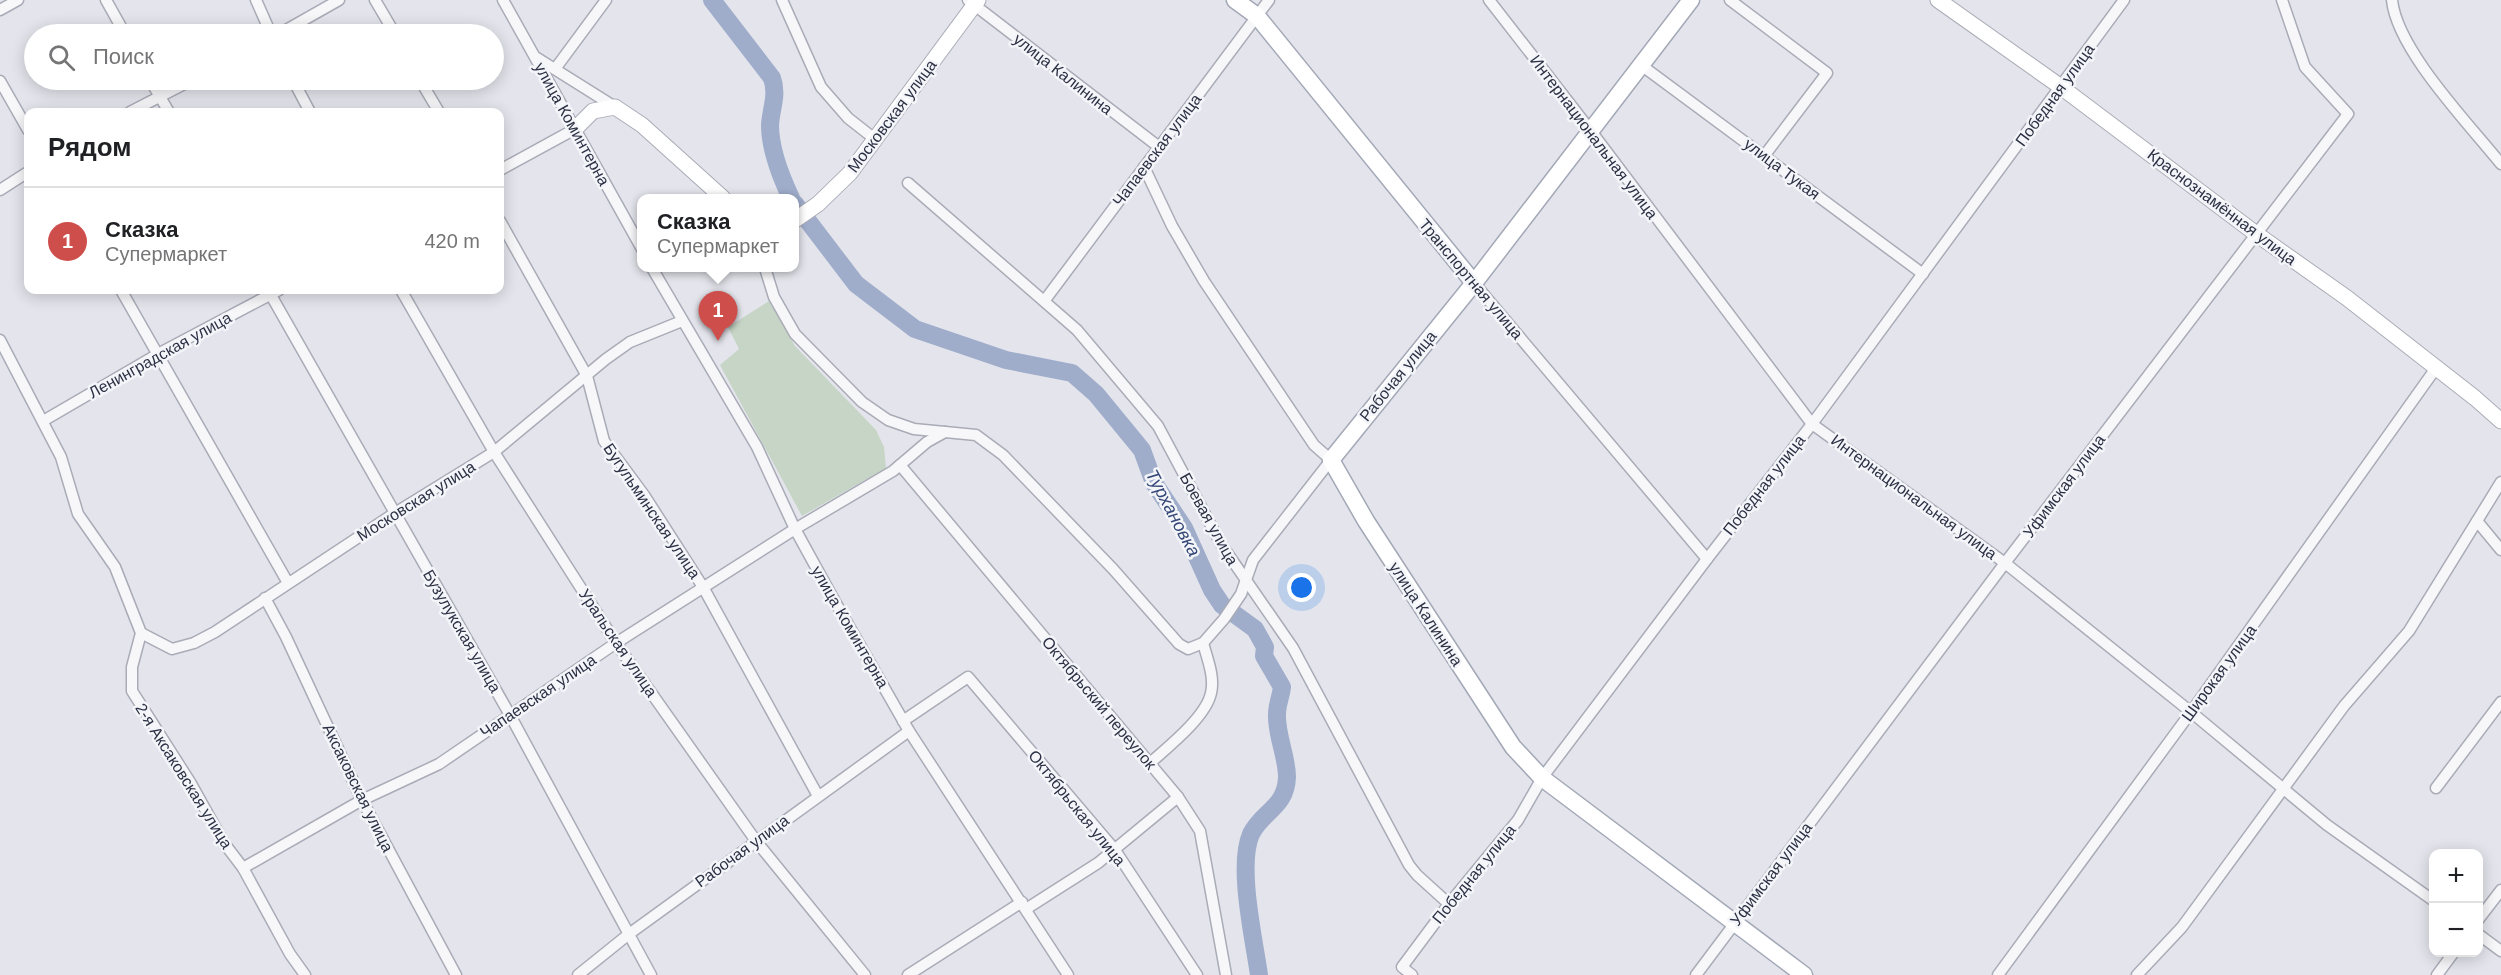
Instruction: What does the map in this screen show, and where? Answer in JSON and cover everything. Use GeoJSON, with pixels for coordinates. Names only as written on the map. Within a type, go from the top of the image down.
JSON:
{"type":"FeatureCollection","features":[{"type":"Feature","properties":{"kind":"main road","name":"Транспортная улица"},"geometry":{"type":"LineString","coordinates":[[1235,0],[1257,16],[1473,283]]}},
{"type":"Feature","properties":{"kind":"main road","name":"Рабочая улица"},"geometry":{"type":"LineString","coordinates":[[1331,460],[1473,283],[1691,0]]}},
{"type":"Feature","properties":{"kind":"main road","name":"улица Калинина"},"geometry":{"type":"LineString","coordinates":[[1331,460],[1366,521],[1513,747],[1542,778],[1804,975]]}},
{"type":"Feature","properties":{"kind":"street"},"geometry":{"type":"LineString","coordinates":[[0,10],[18,0]]}},
{"type":"Feature","properties":{"kind":"street"},"geometry":{"type":"LineString","coordinates":[[106,0],[119,24]]}},
{"type":"Feature","properties":{"kind":"street"},"geometry":{"type":"LineString","coordinates":[[255,0],[266,24]]}},
{"type":"Feature","properties":{"kind":"street"},"geometry":{"type":"LineString","coordinates":[[297,24],[339,0]]}},
{"type":"Feature","properties":{"kind":"street"},"geometry":{"type":"LineString","coordinates":[[375,0],[389,24]]}},
{"type":"Feature","properties":{"kind":"street","name":"улица Коминтерна"},"geometry":{"type":"LineString","coordinates":[[503,0],[637,240]]}},
{"type":"Feature","properties":{"kind":"street"},"geometry":{"type":"LineString","coordinates":[[555,69],[606,0]]}},
{"type":"Feature","properties":{"kind":"street"},"geometry":{"type":"LineString","coordinates":[[782,0],[820,87],[848,118],[876,140]]}},
{"type":"Feature","properties":{"kind":"street","name":"Чапаевская улица"},"geometry":{"type":"LineString","coordinates":[[1046,300],[1269,0]]}},
{"type":"Feature","properties":{"kind":"street","name":"Интернациональная улица"},"geometry":{"type":"LineString","coordinates":[[1489,0],[1812,424],[2005,563],[2191,712],[2327,825],[2429,898]]}},
{"type":"Feature","properties":{"kind":"street"},"geometry":{"type":"LineString","coordinates":[[1730,0],[1827,73],[1764,156]]}},
{"type":"Feature","properties":{"kind":"street","name":"Краснознамённая улица"},"geometry":{"type":"LineString","coordinates":[[1938,0],[2061,87],[2255,233],[2347,298],[2501,421]]}},
{"type":"Feature","properties":{"kind":"street","name":"Победная улица"},"geometry":{"type":"LineString","coordinates":[[1412,975],[1402,967],[1449,904],[1518,820],[1542,778],[1812,424],[2124,0]]}},
{"type":"Feature","properties":{"kind":"street","name":"Уфимская улица"},"geometry":{"type":"LineString","coordinates":[[1696,975],[2005,563],[2348,114],[2305,67],[2282,0]]}},
{"type":"Feature","properties":{"kind":"street"},"geometry":{"type":"LineString","coordinates":[[2392,0],[2398,25],[2414,57],[2501,164]]}},
{"type":"Feature","properties":{"kind":"street","name":"Московская улица"},"geometry":{"type":"LineString","coordinates":[[799,217],[818,204],[850,173],[974,2]]}},
{"type":"Feature","properties":{"kind":"street","name":"улица Калинина"},"geometry":{"type":"LineString","coordinates":[[974,2],[1159,147]]}},
{"type":"Feature","properties":{"kind":"street"},"geometry":{"type":"LineString","coordinates":[[535,57],[642,125],[719,194]]}},
{"type":"Feature","properties":{"kind":"street","name":"улица Тукая"},"geometry":{"type":"LineString","coordinates":[[1641,65],[1923,274]]}},
{"type":"Feature","properties":{"kind":"street"},"geometry":{"type":"LineString","coordinates":[[0,81],[24,123]]}},
{"type":"Feature","properties":{"kind":"street"},"geometry":{"type":"LineString","coordinates":[[156,90],[167,108]]}},
{"type":"Feature","properties":{"kind":"street"},"geometry":{"type":"LineString","coordinates":[[138,108],[172,90]]}},
{"type":"Feature","properties":{"kind":"street"},"geometry":{"type":"LineString","coordinates":[[298,90],[308,108]]}},
{"type":"Feature","properties":{"kind":"street"},"geometry":{"type":"LineString","coordinates":[[426,90],[437,108]]}},
{"type":"Feature","properties":{"kind":"street"},"geometry":{"type":"LineString","coordinates":[[504,168],[575,129],[593,111],[615,107]]}},
{"type":"Feature","properties":{"kind":"street","name":"улица Калинина"},"geometry":{"type":"LineString","coordinates":[[1144,167],[1172,226],[1204,281],[1314,445],[1331,460]]}},
{"type":"Feature","properties":{"kind":"street"},"geometry":{"type":"LineString","coordinates":[[0,190],[24,175]]}},
{"type":"Feature","properties":{"kind":"street","name":"Боевая улица"},"geometry":{"type":"LineString","coordinates":[[908,183],[1046,300],[1101,356],[1158,426],[1221,544],[1245,582],[1293,648],[1409,865],[1449,904]]}},
{"type":"Feature","properties":{"kind":"street","name":"Бугульминская улица"},"geometry":{"type":"LineString","coordinates":[[504,227],[587,376],[604,441],[644,495],[703,587],[818,796]]}},
{"type":"Feature","properties":{"kind":"street","name":"улица Коминтерна"},"geometry":{"type":"LineString","coordinates":[[655,272],[757,447],[795,528],[906,726],[1068,975]]}},
{"type":"Feature","properties":{"kind":"street"},"geometry":{"type":"LineString","coordinates":[[766,272],[774,297],[795,334],[862,402],[888,420],[914,429],[976,435],[1003,455],[1113,569],[1179,644],[1188,649],[1203,643],[1211,675],[1211,693],[1205,707],[1191,724],[1150,763]]}},
{"type":"Feature","properties":{"kind":"street","name":"Транспортная улица"},"geometry":{"type":"LineString","coordinates":[[1473,283],[1707,559]]}},
{"type":"Feature","properties":{"kind":"street"},"geometry":{"type":"LineString","coordinates":[[123,294],[288,583]]}},
{"type":"Feature","properties":{"kind":"street","name":"Ленинградская улица"},"geometry":{"type":"LineString","coordinates":[[43,421],[268,294]]}},
{"type":"Feature","properties":{"kind":"street","name":"Бузулукская улица"},"geometry":{"type":"LineString","coordinates":[[275,294],[395,513],[510,715],[651,975]]}},
{"type":"Feature","properties":{"kind":"street","name":"Уральская улица"},"geometry":{"type":"LineString","coordinates":[[403,294],[494,452],[616,643],[756,841],[865,975]]}},
{"type":"Feature","properties":{"kind":"street","name":"Московская улица"},"geometry":{"type":"LineString","coordinates":[[141,633],[172,649],[194,643],[215,632],[395,513],[494,452],[630,342],[682,321]]}},
{"type":"Feature","properties":{"kind":"street"},"geometry":{"type":"LineString","coordinates":[[0,340],[61,457],[78,514],[115,567],[141,633]]}},
{"type":"Feature","properties":{"kind":"street","name":"Широкая улица"},"geometry":{"type":"LineString","coordinates":[[1998,975],[2191,712],[2436,368]]}},
{"type":"Feature","properties":{"kind":"street","name":"Чапаевская улица"},"geometry":{"type":"LineString","coordinates":[[243,868],[362,800],[440,764],[616,643],[795,528],[900,465],[927,442],[946,432]]}},
{"type":"Feature","properties":{"kind":"street","name":"Рабочая улица"},"geometry":{"type":"LineString","coordinates":[[1203,643],[1224,619],[1241,594],[1253,560],[1331,460]]}},
{"type":"Feature","properties":{"kind":"street","name":"Октябрьский переулок"},"geometry":{"type":"LineString","coordinates":[[900,465],[1178,797],[1200,831],[1226,975]]}},
{"type":"Feature","properties":{"kind":"street"},"geometry":{"type":"LineString","coordinates":[[2137,975],[2182,927],[2344,706],[2409,631],[2501,482]]}},
{"type":"Feature","properties":{"kind":"street"},"geometry":{"type":"LineString","coordinates":[[2477,521],[2501,550]]}},
{"type":"Feature","properties":{"kind":"street","name":"Аксаковская улица"},"geometry":{"type":"LineString","coordinates":[[265,598],[286,637],[362,800],[456,975]]}},
{"type":"Feature","properties":{"kind":"street","name":"2-я Аксаковская улица"},"geometry":{"type":"LineString","coordinates":[[141,633],[132,667],[132,691],[190,782],[224,843],[243,868],[290,954],[305,975]]}},
{"type":"Feature","properties":{"kind":"street","name":"Рабочая улица"},"geometry":{"type":"LineString","coordinates":[[578,975],[629,934],[818,796],[968,677]]}},
{"type":"Feature","properties":{"kind":"street","name":"Октябрьская улица"},"geometry":{"type":"LineString","coordinates":[[968,677],[1114,850],[1197,975]]}},
{"type":"Feature","properties":{"kind":"street"},"geometry":{"type":"LineString","coordinates":[[2436,788],[2501,702]]}},
{"type":"Feature","properties":{"kind":"street"},"geometry":{"type":"LineString","coordinates":[[908,975],[1098,863],[1178,797]]}},
{"type":"Feature","properties":{"kind":"street"},"geometry":{"type":"LineString","coordinates":[[2483,913],[2501,890]]}},
{"type":"Feature","properties":{"kind":"street"},"geometry":{"type":"LineString","coordinates":[[2483,938],[2501,951]]}},
{"type":"Feature","properties":{"kind":"street"},"geometry":{"type":"LineString","coordinates":[[2437,975],[2450,957]]}},
{"type":"Feature","properties":{"kind":"green space"},"geometry":{"type":"Polygon","coordinates":[[[769,301],[795,346],[876,430],[884,447],[886,468],[802,516],[720,365],[739,349],[728,327],[769,301]]]}},
{"type":"Feature","properties":{"kind":"waterway","name":"Турхановка"},"geometry":{"type":"LineString","coordinates":[[712,0],[772,78],[774,84],[770,125],[772,144],[789,194]]}},
{"type":"Feature","properties":{"kind":"waterway","name":"Турхановка"},"geometry":{"type":"LineString","coordinates":[[799,209],[856,284],[915,329],[1006,360],[1072,373],[1096,394],[1142,450],[1154,483],[1184,528],[1212,590],[1222,605],[1255,629],[1265,647],[1264,656],[1282,687],[1277,722],[1287,777],[1282,796],[1256,826],[1247,848],[1246,883],[1259,975]]}},
{"type":"Feature","properties":{"kind":"place","name":"Сказка"},"geometry":{"type":"Point","coordinates":[718,341]}}]}
